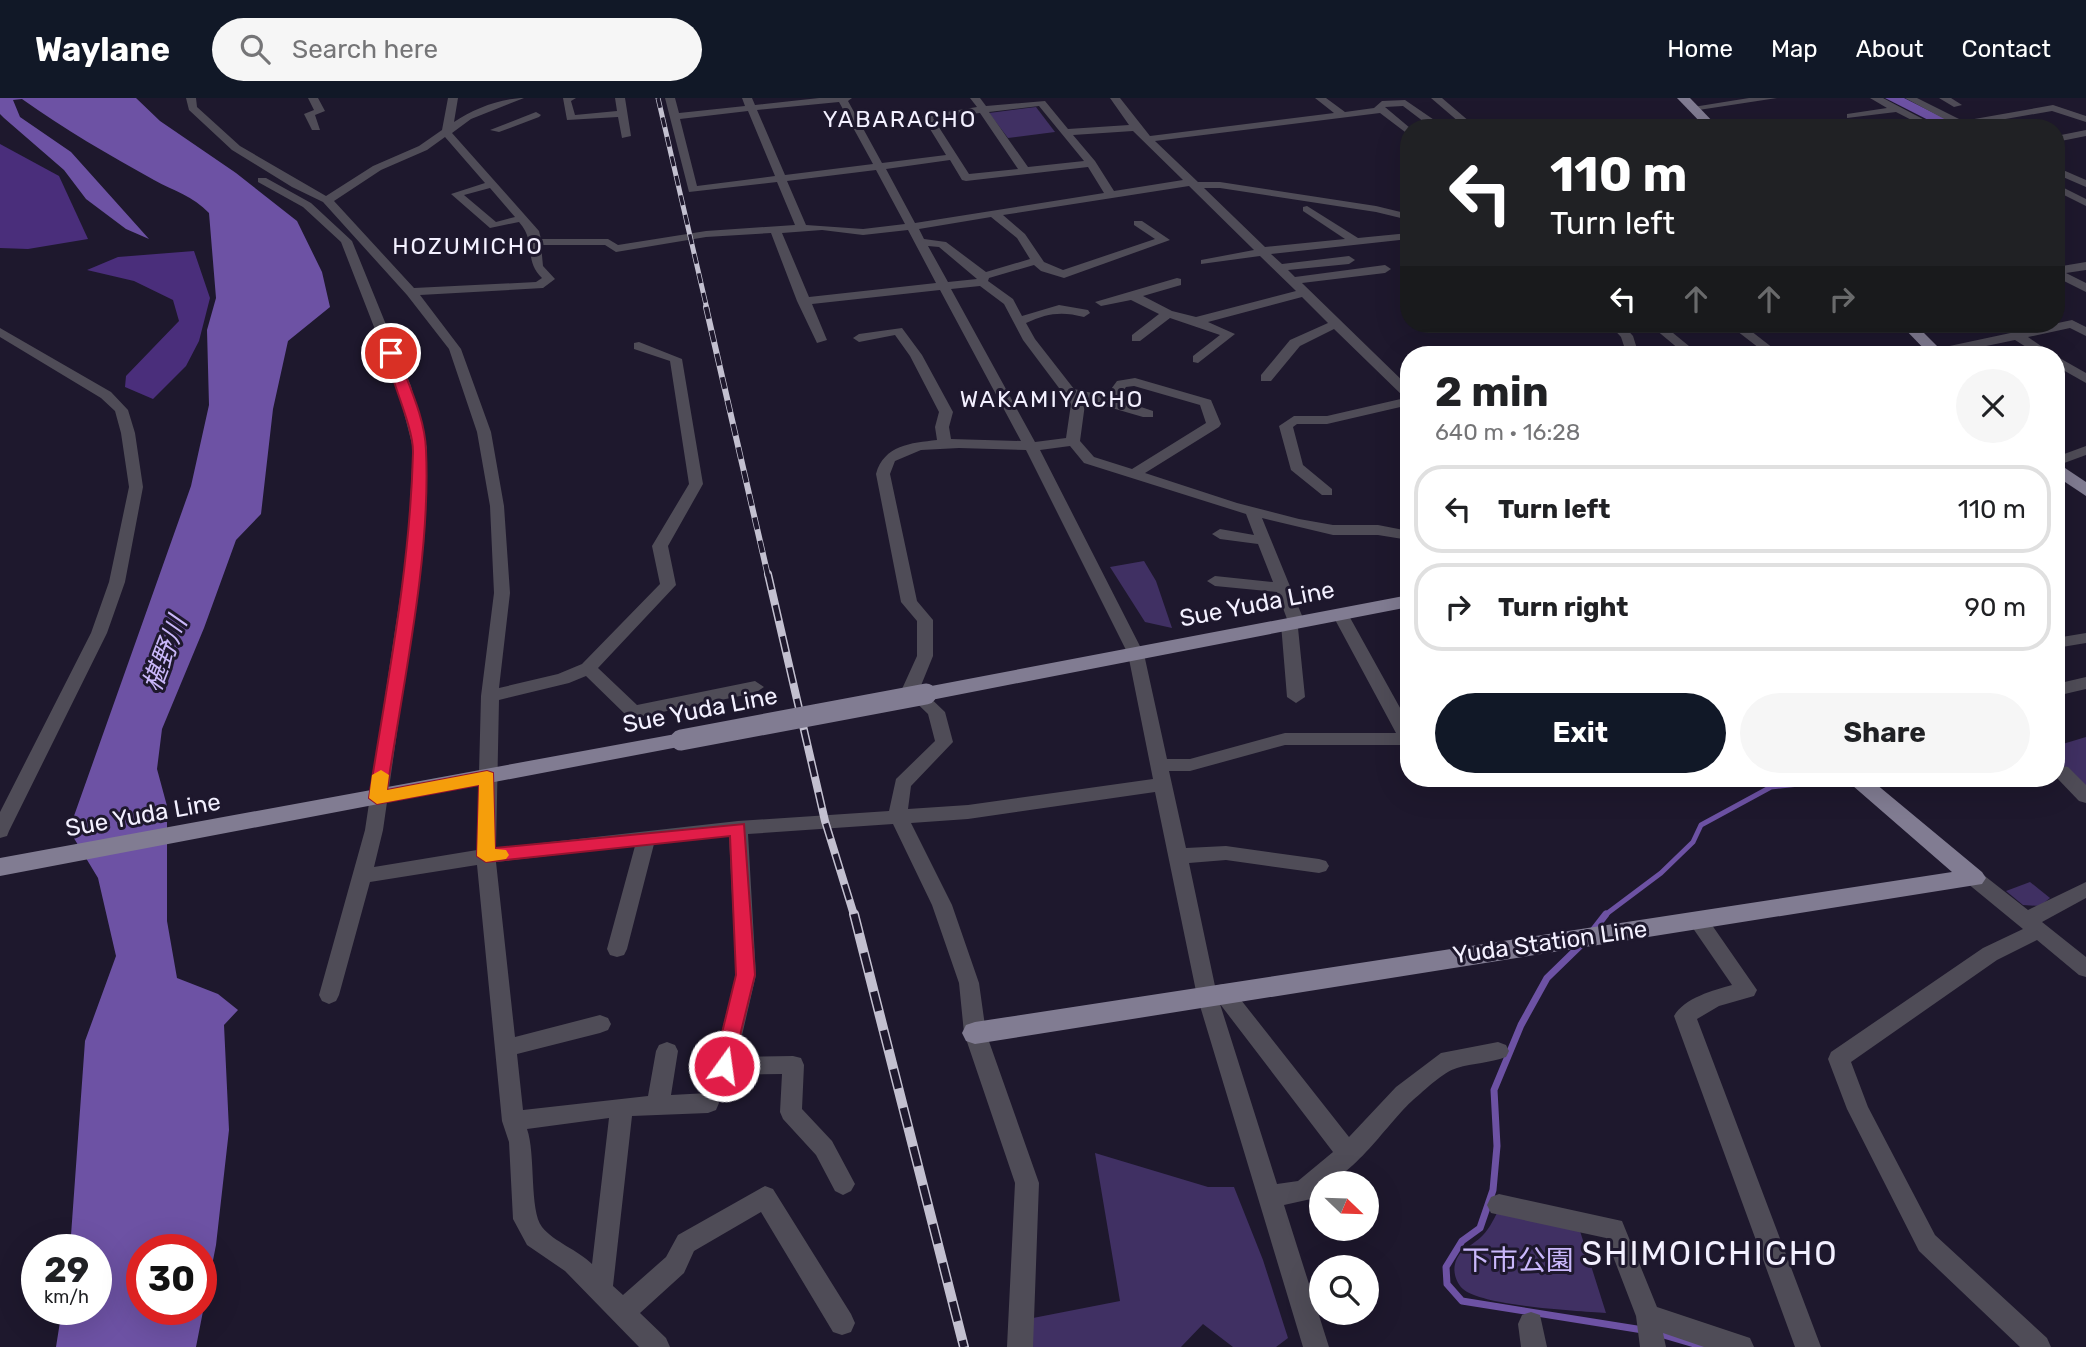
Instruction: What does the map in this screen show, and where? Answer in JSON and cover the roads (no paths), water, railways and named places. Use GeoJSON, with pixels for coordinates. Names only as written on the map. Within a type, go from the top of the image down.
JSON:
{"type":"FeatureCollection","features":[{"type":"Feature","properties":{"kind":"main road"},"geometry":{"type":"LineString","coordinates":[[1683,98],[1704,119]]}},
{"type":"Feature","properties":{"kind":"main road"},"geometry":{"type":"LineString","coordinates":[[2065,474],[2086,491]]}},
{"type":"Feature","properties":{"kind":"main road","name":"Sue Yuda Line"},"geometry":{"type":"LineString","coordinates":[[0,867],[368,800],[1400,603]]}},
{"type":"Feature","properties":{"kind":"main road"},"geometry":{"type":"LineString","coordinates":[[1865,787],[1973,878]]}},
{"type":"Feature","properties":{"kind":"main road","name":"Yuda Station Line"},"geometry":{"type":"LineString","coordinates":[[975,1033],[1973,878]]}},
{"type":"Feature","properties":{"kind":"street"},"geometry":{"type":"LineString","coordinates":[[191,98],[192,108],[236,148],[296,185],[327,200],[411,292],[455,349],[484,432],[497,506],[502,593],[491,696],[486,856],[513,1121],[520,1142],[525,1219],[535,1237],[574,1264],[600,1287],[657,1347]]}},
{"type":"Feature","properties":{"kind":"street"},"geometry":{"type":"LineString","coordinates":[[313,98],[320,111],[309,114],[316,128]]}},
{"type":"Feature","properties":{"kind":"street"},"geometry":{"type":"LineString","coordinates":[[447,133],[453,98]]}},
{"type":"Feature","properties":{"kind":"street"},"geometry":{"type":"LineString","coordinates":[[327,200],[377,168],[423,148],[457,124],[519,98]]}},
{"type":"Feature","properties":{"kind":"street"},"geometry":{"type":"LineString","coordinates":[[571,98],[566,100],[571,118],[622,114]]}},
{"type":"Feature","properties":{"kind":"street"},"geometry":{"type":"LineString","coordinates":[[620,98],[626,136]]}},
{"type":"Feature","properties":{"kind":"street"},"geometry":{"type":"LineString","coordinates":[[670,98],[694,190],[952,157]]}},
{"type":"Feature","properties":{"kind":"street"},"geometry":{"type":"LineString","coordinates":[[676,116],[749,103],[844,98],[909,227],[1068,515],[1136,654],[1179,856],[1269,1196],[1316,1347]]}},
{"type":"Feature","properties":{"kind":"street"},"geometry":{"type":"LineString","coordinates":[[975,98],[1025,171]]}},
{"type":"Feature","properties":{"kind":"street"},"geometry":{"type":"LineString","coordinates":[[1115,98],[1136,128],[1400,386]]}},
{"type":"Feature","properties":{"kind":"street"},"geometry":{"type":"LineString","coordinates":[[1320,98],[1343,115]]}},
{"type":"Feature","properties":{"kind":"street"},"geometry":{"type":"LineString","coordinates":[[1436,98],[1461,119]]}},
{"type":"Feature","properties":{"kind":"street"},"geometry":{"type":"LineString","coordinates":[[1692,108],[1772,98]]}},
{"type":"Feature","properties":{"kind":"street"},"geometry":{"type":"LineString","coordinates":[[1875,98],[1919,119]]}},
{"type":"Feature","properties":{"kind":"street"},"geometry":{"type":"LineString","coordinates":[[1910,98],[1952,119]]}},
{"type":"Feature","properties":{"kind":"street"},"geometry":{"type":"LineString","coordinates":[[1944,98],[1956,104]]}},
{"type":"Feature","properties":{"kind":"street"},"geometry":{"type":"LineString","coordinates":[[749,103],[802,229]]}},
{"type":"Feature","properties":{"kind":"street"},"geometry":{"type":"LineString","coordinates":[[1091,163],[966,178],[927,116],[1042,103],[1091,163],[1110,194]]}},
{"type":"Feature","properties":{"kind":"street"},"geometry":{"type":"LineString","coordinates":[[1400,125],[1379,107],[1382,104],[1405,103],[1426,119]]}},
{"type":"Feature","properties":{"kind":"street"},"geometry":{"type":"LineString","coordinates":[[2000,119],[2053,108],[2086,119]]}},
{"type":"Feature","properties":{"kind":"street"},"geometry":{"type":"LineString","coordinates":[[1850,116],[1898,109]]}},
{"type":"Feature","properties":{"kind":"street"},"geometry":{"type":"LineString","coordinates":[[1149,139],[1382,110]]}},
{"type":"Feature","properties":{"kind":"street"},"geometry":{"type":"LineString","coordinates":[[479,114],[504,141]]}},
{"type":"Feature","properties":{"kind":"street"},"geometry":{"type":"LineString","coordinates":[[495,130],[536,115]]}},
{"type":"Feature","properties":{"kind":"street"},"geometry":{"type":"LineString","coordinates":[[1065,132],[1136,128]]}},
{"type":"Feature","properties":{"kind":"street"},"geometry":{"type":"LineString","coordinates":[[411,292],[539,285],[549,279],[537,267],[536,233],[447,133]]}},
{"type":"Feature","properties":{"kind":"street"},"geometry":{"type":"LineString","coordinates":[[2065,137],[2085,134]]}},
{"type":"Feature","properties":{"kind":"street"},"geometry":{"type":"LineString","coordinates":[[2065,174],[2086,184]]}},
{"type":"Feature","properties":{"kind":"street"},"geometry":{"type":"LineString","coordinates":[[262,180],[307,205],[335,230],[354,256],[404,386],[420,448],[416,544],[368,800],[374,830],[329,995]]}},
{"type":"Feature","properties":{"kind":"street"},"geometry":{"type":"LineString","coordinates":[[494,184],[456,194],[494,226],[522,218]]}},
{"type":"Feature","properties":{"kind":"street"},"geometry":{"type":"LineString","coordinates":[[538,242],[608,243],[616,249],[706,234],[822,227],[863,232],[995,215],[1110,194],[1195,184],[1220,185],[1400,215]]}},
{"type":"Feature","properties":{"kind":"street"},"geometry":{"type":"LineString","coordinates":[[296,185],[331,219],[335,230]]}},
{"type":"Feature","properties":{"kind":"street"},"geometry":{"type":"LineString","coordinates":[[2065,192],[2086,202]]}},
{"type":"Feature","properties":{"kind":"street"},"geometry":{"type":"LineString","coordinates":[[1307,209],[1353,239]]}},
{"type":"Feature","properties":{"kind":"street"},"geometry":{"type":"LineString","coordinates":[[1324,219],[1346,212]]}},
{"type":"Feature","properties":{"kind":"street"},"geometry":{"type":"LineString","coordinates":[[995,215],[1024,238],[1035,261],[1052,272],[1064,274],[1164,240],[1138,223]]}},
{"type":"Feature","properties":{"kind":"street"},"geometry":{"type":"LineString","coordinates":[[776,231],[821,340]]}},
{"type":"Feature","properties":{"kind":"street"},"geometry":{"type":"LineString","coordinates":[[1205,261],[1353,239],[1400,236]]}},
{"type":"Feature","properties":{"kind":"street"},"geometry":{"type":"LineString","coordinates":[[919,242],[942,244],[1009,302],[1029,340],[1078,404],[1073,441],[1089,460],[1252,511],[1333,530],[1378,530],[1400,534]]}},
{"type":"Feature","properties":{"kind":"street"},"geometry":{"type":"LineString","coordinates":[[1278,268],[1349,260]]}},
{"type":"Feature","properties":{"kind":"street"},"geometry":{"type":"LineString","coordinates":[[803,301],[943,288],[983,279],[1035,261]]}},
{"type":"Feature","properties":{"kind":"street"},"geometry":{"type":"LineString","coordinates":[[2065,270],[2086,266]]}},
{"type":"Feature","properties":{"kind":"street"},"geometry":{"type":"LineString","coordinates":[[1291,281],[1385,270]]}},
{"type":"Feature","properties":{"kind":"street"},"geometry":{"type":"LineString","coordinates":[[2065,277],[2086,288]]}},
{"type":"Feature","properties":{"kind":"street"},"geometry":{"type":"LineString","coordinates":[[1101,302],[1133,296],[1163,284],[1177,282]]}},
{"type":"Feature","properties":{"kind":"street"},"geometry":{"type":"LineString","coordinates":[[1196,321],[1303,293]]}},
{"type":"Feature","properties":{"kind":"street"},"geometry":{"type":"LineString","coordinates":[[1133,296],[1168,314],[1229,334],[1198,359]]}},
{"type":"Feature","properties":{"kind":"street"},"geometry":{"type":"LineString","coordinates":[[1021,321],[1047,308],[1072,309],[1084,313]]}},
{"type":"Feature","properties":{"kind":"street"},"geometry":{"type":"LineString","coordinates":[[1136,338],[1168,314]]}},
{"type":"Feature","properties":{"kind":"street"},"geometry":{"type":"LineString","coordinates":[[2065,326],[2086,320]]}},
{"type":"Feature","properties":{"kind":"street"},"geometry":{"type":"LineString","coordinates":[[1266,378],[1295,342],[1335,324]]}},
{"type":"Feature","properties":{"kind":"street"},"geometry":{"type":"LineString","coordinates":[[2072,324],[2086,332]]}},
{"type":"Feature","properties":{"kind":"street"},"geometry":{"type":"LineString","coordinates":[[859,338],[898,331],[916,355],[946,412],[942,427],[945,444]]}},
{"type":"Feature","properties":{"kind":"street"},"geometry":{"type":"LineString","coordinates":[[0,332],[106,395],[121,410],[128,433],[136,487],[117,582],[99,633],[0,831]]}},
{"type":"Feature","properties":{"kind":"street"},"geometry":{"type":"LineString","coordinates":[[1667,333],[1683,346]]}},
{"type":"Feature","properties":{"kind":"street"},"geometry":{"type":"LineString","coordinates":[[1746,333],[1764,346]]}},
{"type":"Feature","properties":{"kind":"street"},"geometry":{"type":"LineString","coordinates":[[1976,346],[2034,333]]}},
{"type":"Feature","properties":{"kind":"street"},"geometry":{"type":"LineString","coordinates":[[2017,337],[2032,346]]}},
{"type":"Feature","properties":{"kind":"street"},"geometry":{"type":"LineString","coordinates":[[491,696],[563,678],[588,668],[668,585],[660,546],[696,484],[676,359],[639,346]]}},
{"type":"Feature","properties":{"kind":"street"},"geometry":{"type":"LineString","coordinates":[[2065,366],[2086,379]]}},
{"type":"Feature","properties":{"kind":"street"},"geometry":{"type":"LineString","coordinates":[[1109,401],[1122,384],[1135,382],[1206,403],[1214,425],[1134,474]]}},
{"type":"Feature","properties":{"kind":"street"},"geometry":{"type":"LineString","coordinates":[[1072,393],[1149,414]]}},
{"type":"Feature","properties":{"kind":"street"},"geometry":{"type":"LineString","coordinates":[[1327,492],[1296,467],[1286,426],[1294,420],[1327,420],[1400,403]]}},
{"type":"Feature","properties":{"kind":"street"},"geometry":{"type":"LineString","coordinates":[[1020,1347],[1027,1183],[975,1033],[969,983],[942,905],[898,816],[902,784],[944,742],[936,712],[911,690],[925,656],[925,620],[909,602],[883,474],[886,463],[893,455],[945,444],[1014,443],[1029,446],[1073,441]]}},
{"type":"Feature","properties":{"kind":"street"},"geometry":{"type":"LineString","coordinates":[[2065,458],[2086,450]]}},
{"type":"Feature","properties":{"kind":"street"},"geometry":{"type":"LineString","coordinates":[[1252,511],[1283,588],[1293,623],[1296,697]]}},
{"type":"Feature","properties":{"kind":"street"},"geometry":{"type":"LineString","coordinates":[[1220,534],[1265,541]]}},
{"type":"Feature","properties":{"kind":"street"},"geometry":{"type":"LineString","coordinates":[[1215,580],[1283,588]]}},
{"type":"Feature","properties":{"kind":"street"},"geometry":{"type":"LineString","coordinates":[[1340,614],[1400,724]]}},
{"type":"Feature","properties":{"kind":"street"},"geometry":{"type":"LineString","coordinates":[[2065,642],[2086,638]]}},
{"type":"Feature","properties":{"kind":"street"},"geometry":{"type":"LineString","coordinates":[[588,668],[633,712],[755,687]]}},
{"type":"Feature","properties":{"kind":"street"},"geometry":{"type":"LineString","coordinates":[[2065,688],[2086,683]]}},
{"type":"Feature","properties":{"kind":"street"},"geometry":{"type":"LineString","coordinates":[[1161,765],[1190,765],[1285,739],[1400,739]]}},
{"type":"Feature","properties":{"kind":"street"},"geometry":{"type":"LineString","coordinates":[[2065,775],[2086,796]]}},
{"type":"Feature","properties":{"kind":"street"},"geometry":{"type":"LineString","coordinates":[[361,876],[486,856],[738,828],[968,812],[1165,785]]}},
{"type":"Feature","properties":{"kind":"street"},"geometry":{"type":"LineString","coordinates":[[738,828],[746,975],[724,1066],[793,1065],[791,1112],[824,1148],[843,1184]]}},
{"type":"Feature","properties":{"kind":"street"},"geometry":{"type":"LineString","coordinates":[[617,949],[646,840]]}},
{"type":"Feature","properties":{"kind":"street"},"geometry":{"type":"LineString","coordinates":[[1179,856],[1226,853],[1319,866]]}},
{"type":"Feature","properties":{"kind":"street"},"geometry":{"type":"LineString","coordinates":[[1973,878],[2086,969]]}},
{"type":"Feature","properties":{"kind":"street"},"geometry":{"type":"LineString","coordinates":[[2038,1347],[1927,1243],[1858,1109],[1839,1059],[2086,889]]}},
{"type":"Feature","properties":{"kind":"street"},"geometry":{"type":"LineString","coordinates":[[1698,921],[1747,990],[1713,999],[1685,1016],[1808,1347]]}},
{"type":"Feature","properties":{"kind":"street"},"geometry":{"type":"LineString","coordinates":[[1215,994],[1348,1154]]}},
{"type":"Feature","properties":{"kind":"street"},"geometry":{"type":"LineString","coordinates":[[507,1048],[600,1024]]}},
{"type":"Feature","properties":{"kind":"street"},"geometry":{"type":"LineString","coordinates":[[658,1105],[667,1051]]}},
{"type":"Feature","properties":{"kind":"street"},"geometry":{"type":"LineString","coordinates":[[1269,1196],[1303,1191],[1348,1154],[1404,1094],[1449,1060],[1498,1051]]}},
{"type":"Feature","properties":{"kind":"street"},"geometry":{"type":"LineString","coordinates":[[513,1121],[622,1107],[708,1103]]}},
{"type":"Feature","properties":{"kind":"street"},"geometry":{"type":"LineString","coordinates":[[600,1287],[622,1107]]}},
{"type":"Feature","properties":{"kind":"street"},"geometry":{"type":"LineString","coordinates":[[623,1312],[675,1265],[686,1243],[765,1197],[842,1323]]}},
{"type":"Feature","properties":{"kind":"street"},"geometry":{"type":"LineString","coordinates":[[1499,1205],[1614,1229],[1648,1316],[1653,1347]]}},
{"type":"Feature","properties":{"kind":"street"},"geometry":{"type":"LineString","coordinates":[[1648,1316],[1741,1347]]}},
{"type":"Feature","properties":{"kind":"water","name":"椹野川"},"geometry":{"type":"Polygon","coordinates":[[[0,98],[136,98],[160,121],[236,173],[297,221],[322,272],[330,307],[288,341],[273,409],[261,514],[236,540],[204,628],[162,729],[157,769],[167,806],[167,921],[177,978],[218,994],[238,1010],[224,1025],[229,1130],[217,1236],[217,1234],[126,1234],[126,1325],[200,1325],[196,1347],[56,1347],[59,1325],[112,1325],[112,1234],[71,1234],[85,1041],[116,956],[98,878],[69,830],[191,486],[209,405],[207,330],[216,298],[209,213],[190,198],[104,151],[22,99],[13,100],[20,117],[71,152],[149,239],[126,229],[86,199],[64,170],[0,114],[0,98]]]}},
{"type":"Feature","properties":{"kind":"water"},"geometry":{"type":"Polygon","coordinates":[[[1885,98],[1904,98],[1946,119],[1926,119],[1885,98]]]}},
{"type":"Feature","properties":{"kind":"waterway"},"geometry":{"type":"LineString","coordinates":[[1606,915],[1661,873],[1693,842],[1701,825],[1771,787]]}},
{"type":"Feature","properties":{"kind":"waterway"},"geometry":{"type":"LineString","coordinates":[[1592,932],[1606,915]]}},
{"type":"Feature","properties":{"kind":"waterway"},"geometry":{"type":"LineString","coordinates":[[1584,942],[1547,978],[1521,1025],[1494,1090],[1497,1146],[1493,1190],[1480,1228],[1462,1241],[1446,1267],[1447,1284],[1462,1301],[1643,1330]]}},
{"type":"Feature","properties":{"kind":"waterway"},"geometry":{"type":"LineString","coordinates":[[1660,1334],[1705,1347]]}},
{"type":"Feature","properties":{"kind":"railway"},"geometry":{"type":"LineString","coordinates":[[658,98],[707,309]]}},
{"type":"Feature","properties":{"kind":"railway"},"geometry":{"type":"LineString","coordinates":[[706,307],[768,576]]}},
{"type":"Feature","properties":{"kind":"railway"},"geometry":{"type":"LineString","coordinates":[[768,574],[825,821],[854,915]]}},
{"type":"Feature","properties":{"kind":"railway"},"geometry":{"type":"LineString","coordinates":[[854,914],[964,1347]]}},
{"type":"Feature","properties":{"kind":"district","name":"YABARACHO"},"geometry":{"type":"Point","coordinates":[900,119]}},
{"type":"Feature","properties":{"kind":"district","name":"HOZUMICHO"},"geometry":{"type":"Point","coordinates":[468,246]}},
{"type":"Feature","properties":{"kind":"district","name":"WAKAMIYACHO"},"geometry":{"type":"Point","coordinates":[1052,399]}},
{"type":"Feature","properties":{"kind":"district","name":"SHIMOICHICHO"},"geometry":{"type":"Point","coordinates":[1710,1253]}},
{"type":"Feature","properties":{"kind":"park label","name":"下市公園"},"geometry":{"type":"Point","coordinates":[1518,1260]}}]}
